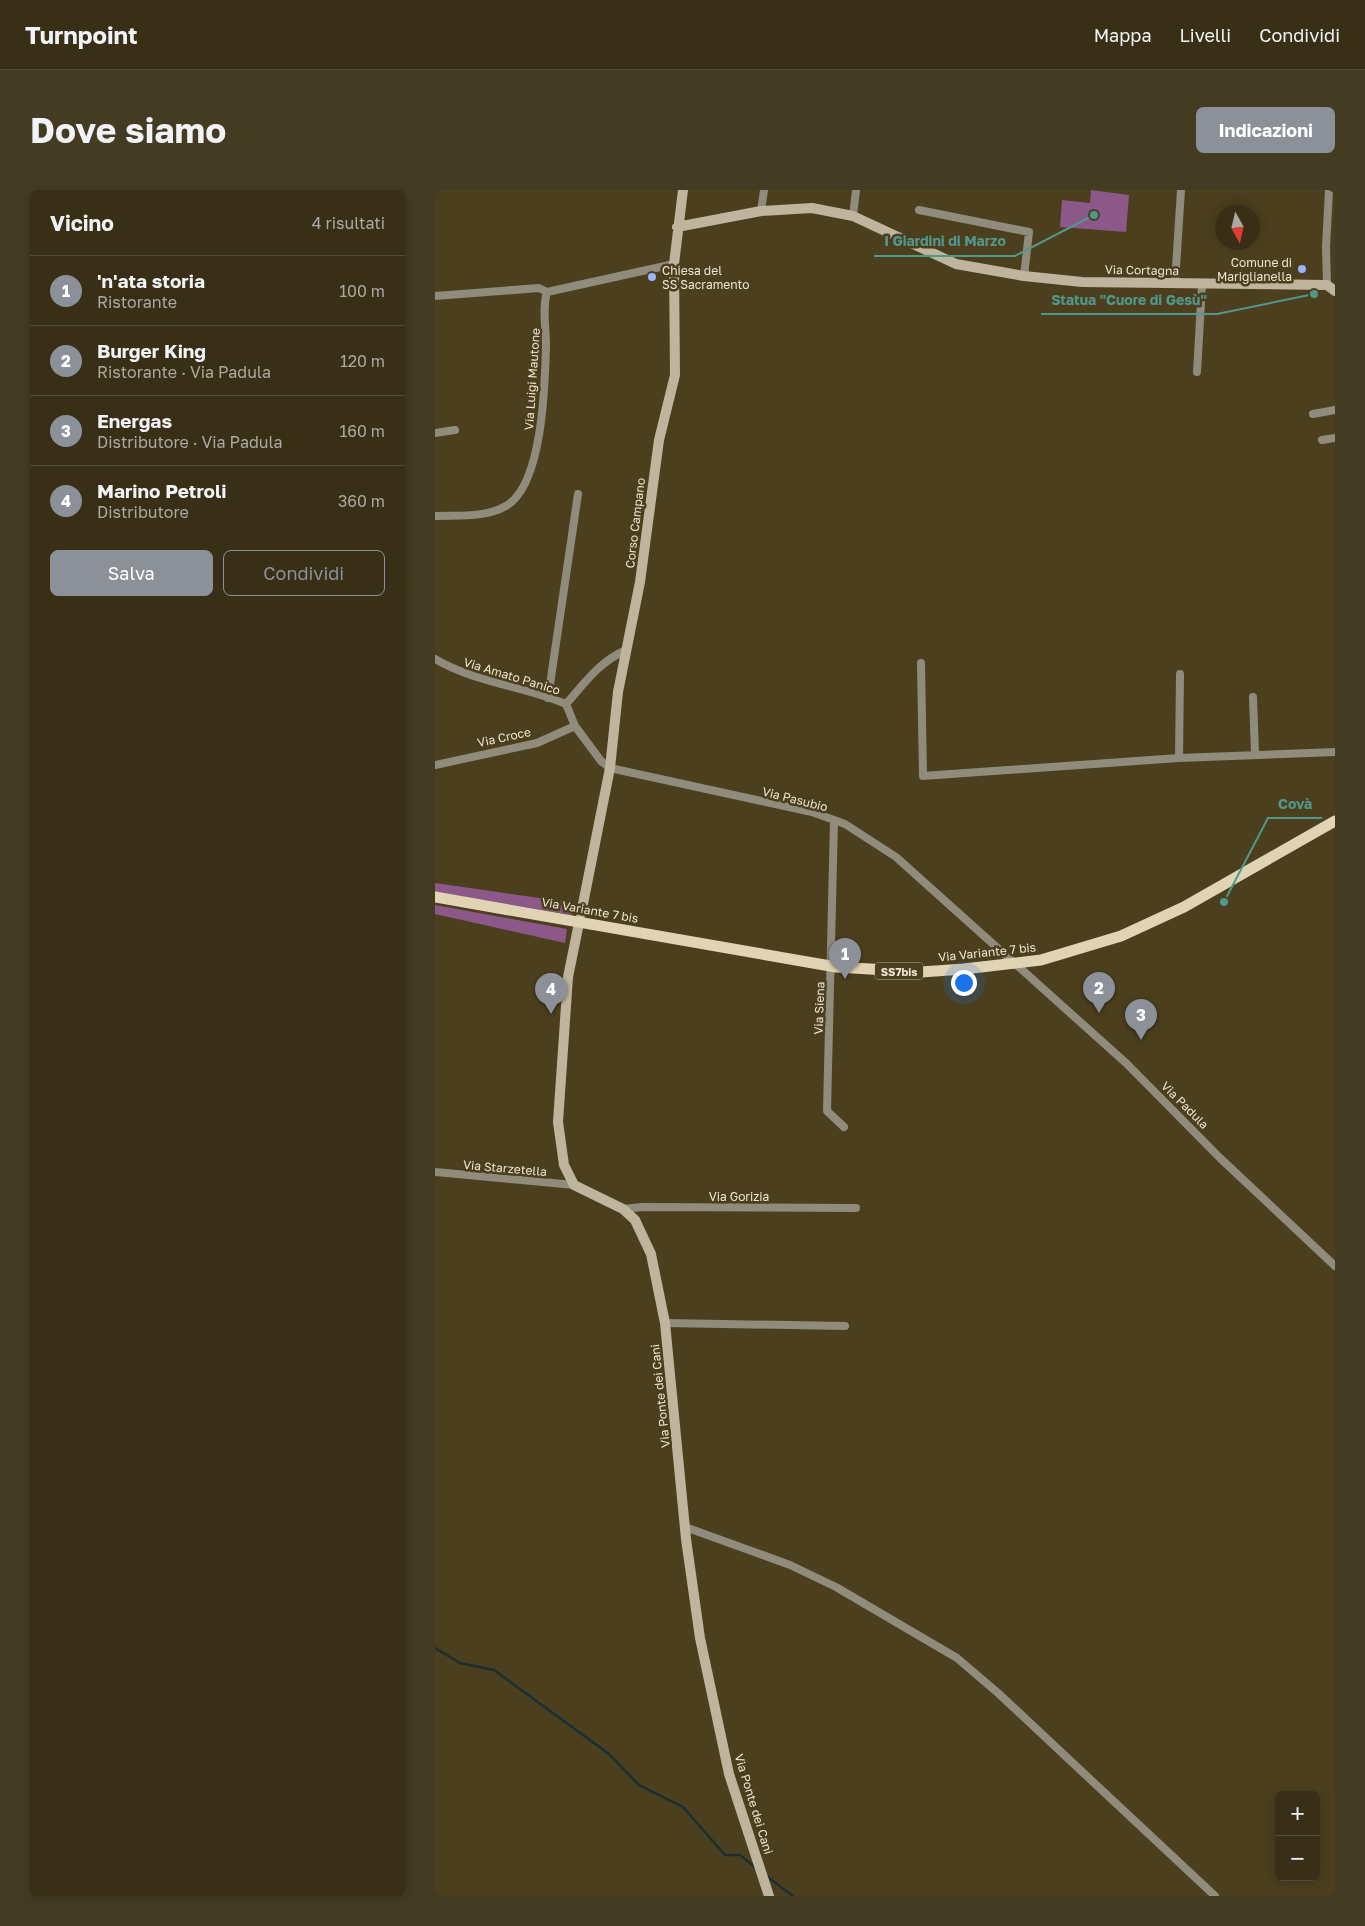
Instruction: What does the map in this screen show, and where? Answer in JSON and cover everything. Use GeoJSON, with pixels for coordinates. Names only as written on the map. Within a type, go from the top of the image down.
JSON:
{"type":"FeatureCollection","features":[{"type":"Feature","properties":{"kind":"main road","name":"Via Variante 7 bis"},"geometry":{"type":"LineString","coordinates":[[435,897],[831,966],[875,971],[921,972],[1016,964],[1041,960],[1084,948],[1153,922],[1335,821]]}},
{"type":"Feature","properties":{"kind":"street","name":"Corso Campano"},"geometry":{"type":"LineString","coordinates":[[581,914],[611,768],[617,692],[639,582],[659,440],[675,375],[674,264],[683,190]]}},
{"type":"Feature","properties":{"kind":"street"},"geometry":{"type":"LineString","coordinates":[[761,211],[764,190]]}},
{"type":"Feature","properties":{"kind":"street"},"geometry":{"type":"LineString","coordinates":[[853,216],[856,190]]}},
{"type":"Feature","properties":{"kind":"street"},"geometry":{"type":"LineString","coordinates":[[1175,283],[1181,190]]}},
{"type":"Feature","properties":{"kind":"street"},"geometry":{"type":"LineString","coordinates":[[1329,190],[1326,247],[1331,288]]}},
{"type":"Feature","properties":{"kind":"street","name":"Via Cortagna"},"geometry":{"type":"LineString","coordinates":[[677,227],[761,211],[812,208],[853,216],[956,264],[1025,276],[1082,282],[1331,288]]}},
{"type":"Feature","properties":{"kind":"street"},"geometry":{"type":"LineString","coordinates":[[919,210],[1029,232],[1025,276]]}},
{"type":"Feature","properties":{"kind":"street"},"geometry":{"type":"LineString","coordinates":[[435,296],[539,288],[547,292],[674,264]]}},
{"type":"Feature","properties":{"kind":"street"},"geometry":{"type":"LineString","coordinates":[[1197,372],[1202,285]]}},
{"type":"Feature","properties":{"kind":"street","name":"Via Luigi Mautone"},"geometry":{"type":"LineString","coordinates":[[435,516],[487,513],[506,506],[515,499],[522,489],[537,445],[543,414],[546,347],[545,301],[547,292]]}},
{"type":"Feature","properties":{"kind":"street"},"geometry":{"type":"LineString","coordinates":[[1313,414],[1335,410]]}},
{"type":"Feature","properties":{"kind":"street"},"geometry":{"type":"LineString","coordinates":[[435,433],[455,430]]}},
{"type":"Feature","properties":{"kind":"street"},"geometry":{"type":"LineString","coordinates":[[1322,440],[1335,438]]}},
{"type":"Feature","properties":{"kind":"street"},"geometry":{"type":"LineString","coordinates":[[548,698],[578,494]]}},
{"type":"Feature","properties":{"kind":"street"},"geometry":{"type":"LineString","coordinates":[[565,704],[582,683],[605,662],[624,651]]}},
{"type":"Feature","properties":{"kind":"street","name":"Via Amato Panico"},"geometry":{"type":"LineString","coordinates":[[435,659],[452,669],[482,680],[565,704],[575,726],[601,761],[611,768]]}},
{"type":"Feature","properties":{"kind":"street"},"geometry":{"type":"LineString","coordinates":[[921,663],[923,776],[1179,758],[1335,752]]}},
{"type":"Feature","properties":{"kind":"street"},"geometry":{"type":"LineString","coordinates":[[1179,758],[1181,674]]}},
{"type":"Feature","properties":{"kind":"street"},"geometry":{"type":"LineString","coordinates":[[1253,697],[1255,754]]}},
{"type":"Feature","properties":{"kind":"street","name":"Via Croce"},"geometry":{"type":"LineString","coordinates":[[435,765],[537,743],[575,726]]}},
{"type":"Feature","properties":{"kind":"street","name":"Via Pasubio"},"geometry":{"type":"LineString","coordinates":[[611,768],[812,812],[845,824],[896,857],[1016,964]]}},
{"type":"Feature","properties":{"kind":"street","name":"Via Siena"},"geometry":{"type":"LineString","coordinates":[[835,820],[827,1111],[844,1127]]}},
{"type":"Feature","properties":{"kind":"street"},"geometry":{"type":"LineString","coordinates":[[574,1185],[564,1165],[558,1122],[568,977],[578,928]]}},
{"type":"Feature","properties":{"kind":"street","name":"Via Padula"},"geometry":{"type":"LineString","coordinates":[[1016,964],[1169,1104],[1220,1158],[1335,1266]]}},
{"type":"Feature","properties":{"kind":"street","name":"Via Starzetella"},"geometry":{"type":"LineString","coordinates":[[435,1172],[574,1185]]}},
{"type":"Feature","properties":{"kind":"street","name":"Via Ponte dei Cani"},"geometry":{"type":"LineString","coordinates":[[574,1185],[623,1209],[635,1220],[651,1254],[665,1323],[685,1527],[700,1638],[729,1774],[768,1893]]}},
{"type":"Feature","properties":{"kind":"street","name":"Via Gorizia"},"geometry":{"type":"LineString","coordinates":[[623,1209],[642,1207],[856,1208]]}},
{"type":"Feature","properties":{"kind":"street"},"geometry":{"type":"LineString","coordinates":[[665,1323],[845,1326]]}},
{"type":"Feature","properties":{"kind":"street"},"geometry":{"type":"LineString","coordinates":[[685,1527],[790,1565],[836,1586],[957,1658],[1012,1706],[1215,1896]]}},
{"type":"Feature","properties":{"kind":"shaded area"},"geometry":{"type":"Polygon","coordinates":[[[1091,190],[1129,195],[1126,232],[1060,227],[1062,200],[1090,203],[1091,190]]]}},
{"type":"Feature","properties":{"kind":"shaded area"},"geometry":{"type":"Polygon","coordinates":[[[435,883],[574,903],[572,915],[435,892],[435,883]]]}},
{"type":"Feature","properties":{"kind":"shaded area"},"geometry":{"type":"Polygon","coordinates":[[[435,905],[567,929],[565,943],[435,914],[435,905]]]}},
{"type":"Feature","properties":{"kind":"waterway"},"geometry":{"type":"LineString","coordinates":[[435,1648],[460,1663],[494,1670],[609,1754],[639,1785],[683,1807],[725,1855],[740,1855],[755,1867]]}},
{"type":"Feature","properties":{"kind":"waterway"},"geometry":{"type":"LineString","coordinates":[[765,1875],[793,1896]]}},
{"type":"Feature","properties":{"kind":"place","name":"I Giardini di Marzo"},"geometry":{"type":"Point","coordinates":[1094,215]}},
{"type":"Feature","properties":{"kind":"place","name":"Comune di Mariglianella"},"geometry":{"type":"Point","coordinates":[1302,269]}},
{"type":"Feature","properties":{"kind":"place","name":"Chiesa del SS Sacramento"},"geometry":{"type":"Point","coordinates":[652,277]}},
{"type":"Feature","properties":{"kind":"place","name":"Statua \"Cuore di Gesù\""},"geometry":{"type":"Point","coordinates":[1314,294]}},
{"type":"Feature","properties":{"kind":"place","name":"Covà"},"geometry":{"type":"Point","coordinates":[1224,902]}},
{"type":"Feature","properties":{"kind":"place","name":"'n'ata storia"},"geometry":{"type":"Point","coordinates":[845,979]}},
{"type":"Feature","properties":{"kind":"place","name":"Burger King"},"geometry":{"type":"Point","coordinates":[1099,1013]}},
{"type":"Feature","properties":{"kind":"place","name":"Marino Petroli"},"geometry":{"type":"Point","coordinates":[551,1014]}},
{"type":"Feature","properties":{"kind":"place","name":"Energas"},"geometry":{"type":"Point","coordinates":[1141,1040]}}]}
